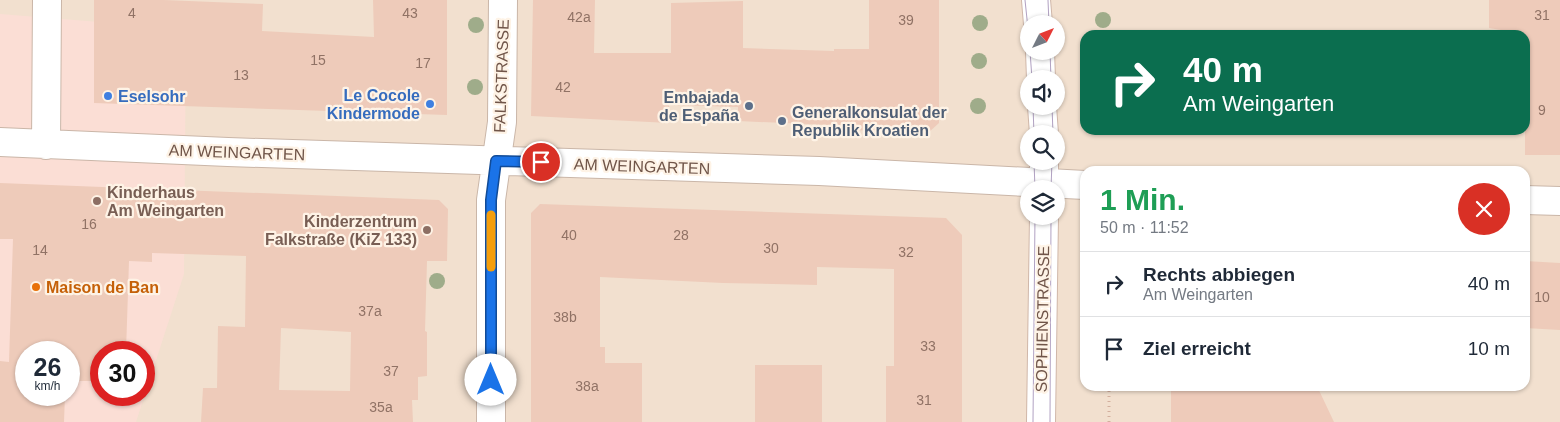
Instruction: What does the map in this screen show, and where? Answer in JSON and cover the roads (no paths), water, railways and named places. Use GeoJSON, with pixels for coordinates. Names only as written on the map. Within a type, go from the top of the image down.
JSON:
{"type":"FeatureCollection","features":[{"type":"Feature","properties":{"kind":"street"},"geometry":{"type":"LineString","coordinates":[[46,145],[47,0]]}},
{"type":"Feature","properties":{"kind":"street","name":"FALKSTRASSE"},"geometry":{"type":"LineString","coordinates":[[490,422],[491,200],[502,122],[503,0]]}},
{"type":"Feature","properties":{"kind":"street"},"geometry":{"type":"LineString","coordinates":[[1036,0],[1037,15]]}},
{"type":"Feature","properties":{"kind":"street","name":"AM WEINGARTEN"},"geometry":{"type":"LineString","coordinates":[[0,142],[496,161],[1044,178],[1080,184]]}},
{"type":"Feature","properties":{"kind":"street"},"geometry":{"type":"LineString","coordinates":[[1530,200],[1560,201]]}},
{"type":"Feature","properties":{"kind":"street","name":"SOPHIENSTRASSE"},"geometry":{"type":"LineString","coordinates":[[1041,422],[1044,225]]}},
{"type":"Feature","properties":{"kind":"tram line"},"geometry":{"type":"LineString","coordinates":[[1025,0],[1027,15]]}},
{"type":"Feature","properties":{"kind":"tram line"},"geometry":{"type":"LineString","coordinates":[[1048,0],[1049,15]]}},
{"type":"Feature","properties":{"kind":"tram line"},"geometry":{"type":"LineString","coordinates":[[1031,60],[1031,70]]}},
{"type":"Feature","properties":{"kind":"tram line"},"geometry":{"type":"LineString","coordinates":[[1050,60],[1051,70]]}},
{"type":"Feature","properties":{"kind":"tram line"},"geometry":{"type":"LineString","coordinates":[[1033,115],[1034,125]]}},
{"type":"Feature","properties":{"kind":"tram line"},"geometry":{"type":"LineString","coordinates":[[1052,115],[1053,125]]}},
{"type":"Feature","properties":{"kind":"tram line"},"geometry":{"type":"LineString","coordinates":[[1034,170],[1035,180]]}},
{"type":"Feature","properties":{"kind":"tram line"},"geometry":{"type":"LineString","coordinates":[[1051,180],[1052,170]]}},
{"type":"Feature","properties":{"kind":"tram line"},"geometry":{"type":"LineString","coordinates":[[1033,422],[1035,225]]}},
{"type":"Feature","properties":{"kind":"tram line"},"geometry":{"type":"LineString","coordinates":[[1050,422],[1051,225]]}},
{"type":"Feature","properties":{"kind":"place","name":"Eselsohr"},"geometry":{"type":"Point","coordinates":[108,96]}},
{"type":"Feature","properties":{"kind":"place","name":"Le Cocole Kindermode"},"geometry":{"type":"Point","coordinates":[430,104]}},
{"type":"Feature","properties":{"kind":"place","name":"Embajada de España"},"geometry":{"type":"Point","coordinates":[749,106]}},
{"type":"Feature","properties":{"kind":"place","name":"Generalkonsulat der Republik Kroatien"},"geometry":{"type":"Point","coordinates":[782,121]}},
{"type":"Feature","properties":{"kind":"place","name":"Kinderhaus Am Weingarten"},"geometry":{"type":"Point","coordinates":[97,201]}},
{"type":"Feature","properties":{"kind":"place","name":"Kinderzentrum Falkstraße (KiZ 133)"},"geometry":{"type":"Point","coordinates":[427,230]}},
{"type":"Feature","properties":{"kind":"place","name":"Maison de Ban"},"geometry":{"type":"Point","coordinates":[36,287]}}]}
